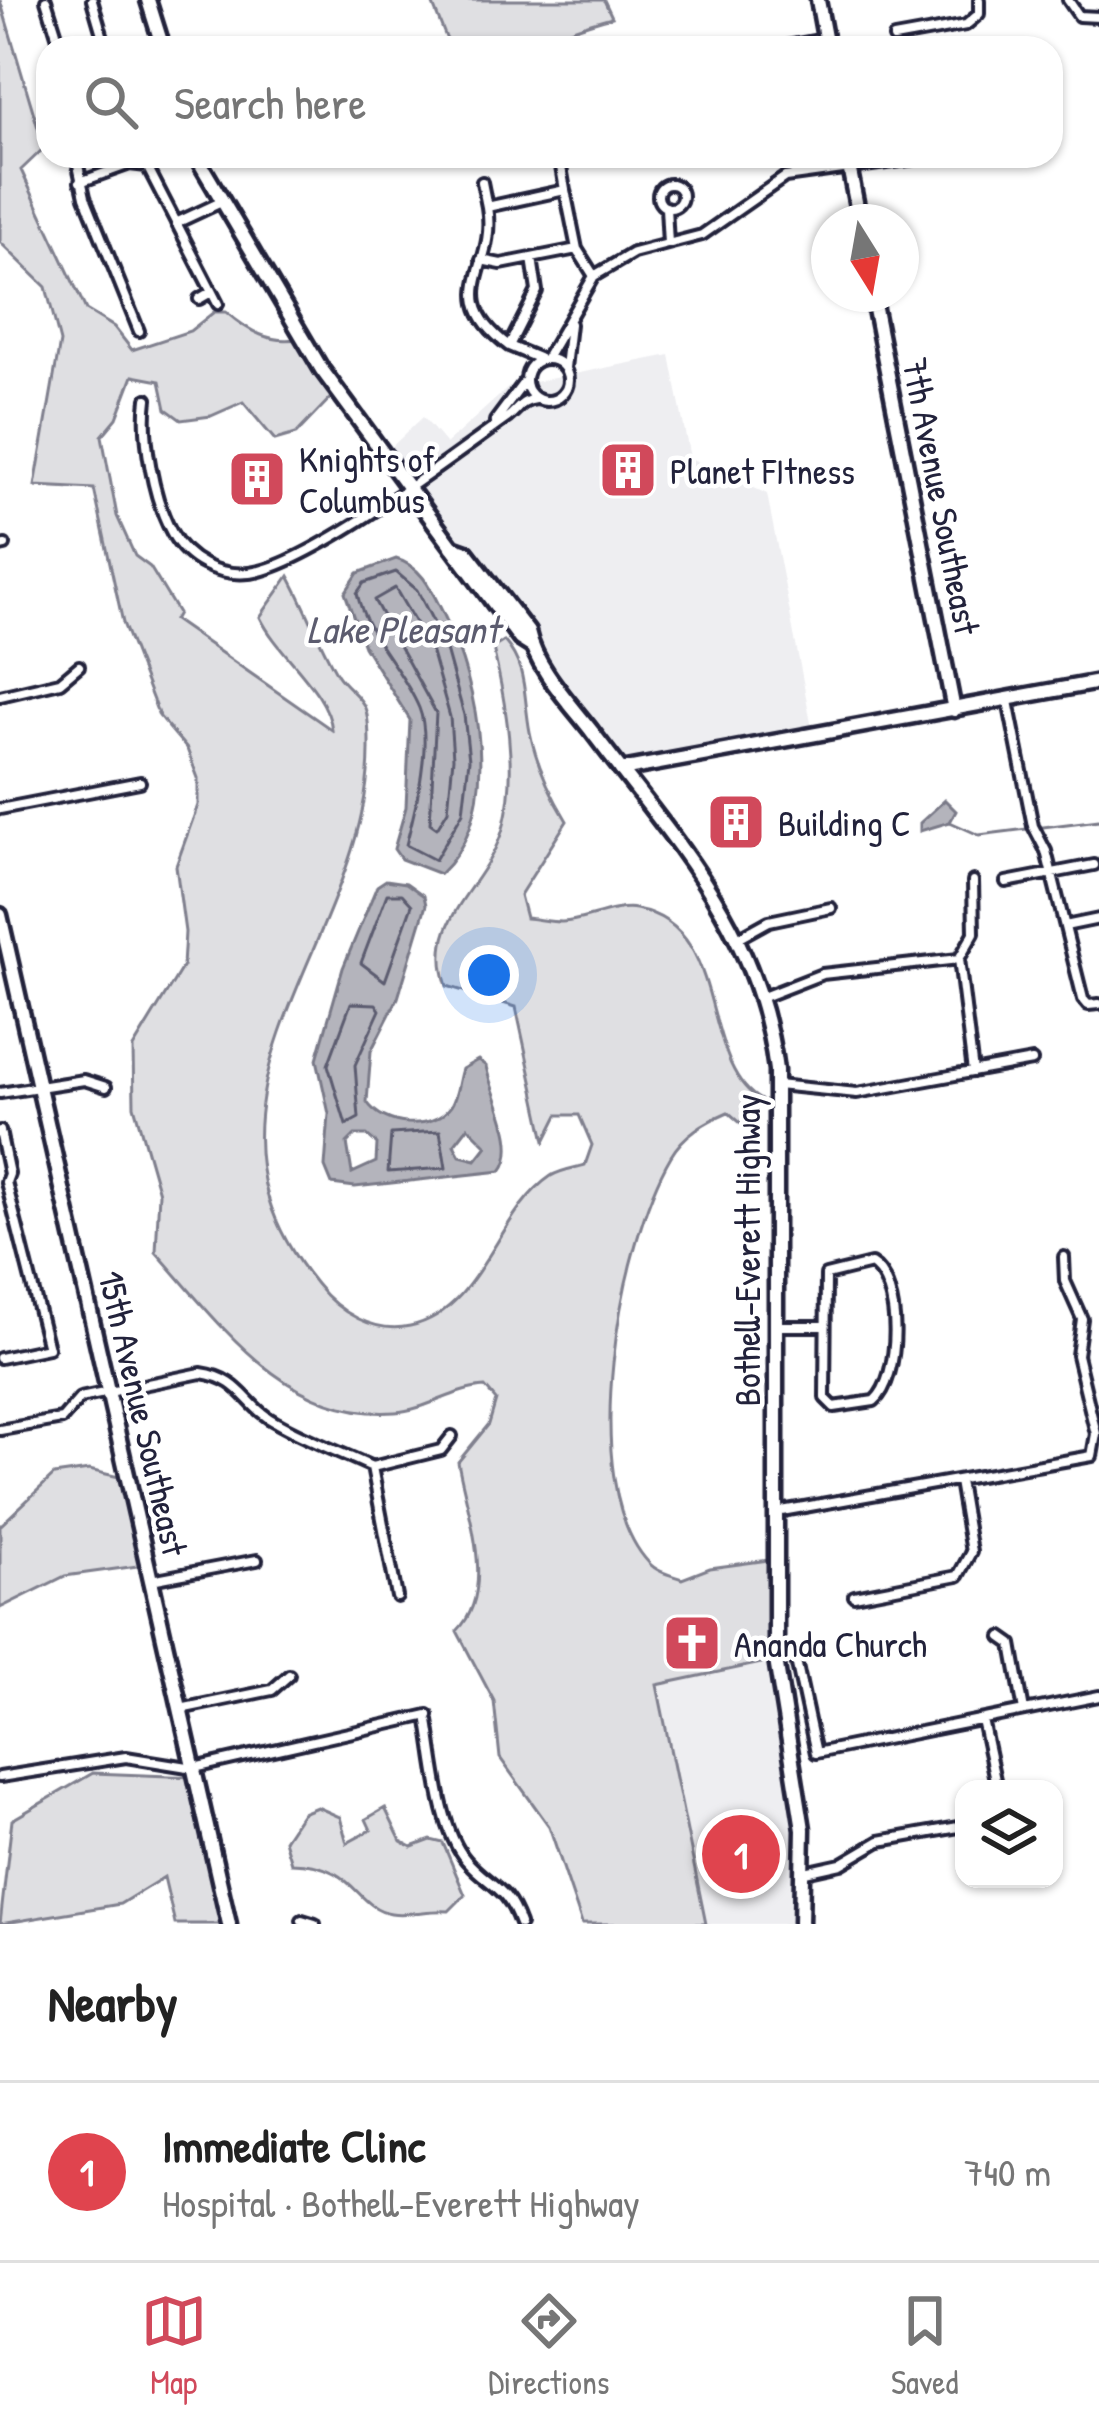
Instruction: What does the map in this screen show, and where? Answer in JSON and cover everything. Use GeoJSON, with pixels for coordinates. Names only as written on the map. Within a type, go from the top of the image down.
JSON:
{"type":"FeatureCollection","features":[{"type":"Feature","properties":{"kind":"street"},"geometry":{"type":"LineString","coordinates":[[46,0],[57,36]]}},
{"type":"Feature","properties":{"kind":"street"},"geometry":{"type":"LineString","coordinates":[[92,0],[102,36]]}},
{"type":"Feature","properties":{"kind":"street"},"geometry":{"type":"LineString","coordinates":[[148,0],[159,36]]}},
{"type":"Feature","properties":{"kind":"street"},"geometry":{"type":"LineString","coordinates":[[818,0],[825,36]]}},
{"type":"Feature","properties":{"kind":"street"},"geometry":{"type":"LineString","coordinates":[[905,36],[966,25],[979,14],[980,0]]}},
{"type":"Feature","properties":{"kind":"street"},"geometry":{"type":"LineString","coordinates":[[1068,0],[1079,16],[1099,17]]}},
{"type":"Feature","properties":{"kind":"street"},"geometry":{"type":"LineString","coordinates":[[78,168],[139,331]]}},
{"type":"Feature","properties":{"kind":"street"},"geometry":{"type":"LineString","coordinates":[[80,182],[119,168]]}},
{"type":"Feature","properties":{"kind":"street"},"geometry":{"type":"LineString","coordinates":[[147,168],[218,304]]}},
{"type":"Feature","properties":{"kind":"street","name":"Bothell-Everett Highway"},"geometry":{"type":"LineString","coordinates":[[202,168],[322,370],[452,547],[466,552],[529,632],[531,646],[718,899],[740,937],[763,998],[776,1085],[776,1660],[806,1872],[801,1924]]}},
{"type":"Feature","properties":{"kind":"street"},"geometry":{"type":"LineString","coordinates":[[561,168],[577,249],[594,276]]}},
{"type":"Feature","properties":{"kind":"street"},"geometry":{"type":"LineString","coordinates":[[494,422],[570,323],[594,276],[634,253],[702,235],[785,177],[818,168]]}},
{"type":"Feature","properties":{"kind":"street"},"geometry":{"type":"LineString","coordinates":[[850,168],[857,204]]}},
{"type":"Feature","properties":{"kind":"street"},"geometry":{"type":"LineString","coordinates":[[482,182],[487,207],[474,310],[486,328],[511,346],[565,368]]}},
{"type":"Feature","properties":{"kind":"street"},"geometry":{"type":"LineString","coordinates":[[487,207],[565,190]]}},
{"type":"Feature","properties":{"kind":"street"},"geometry":{"type":"LineString","coordinates":[[176,224],[219,203]]}},
{"type":"Feature","properties":{"kind":"street"},"geometry":{"type":"LineString","coordinates":[[666,207],[668,244]]}},
{"type":"Feature","properties":{"kind":"street"},"geometry":{"type":"LineString","coordinates":[[481,260],[501,264],[577,249]]}},
{"type":"Feature","properties":{"kind":"street"},"geometry":{"type":"LineString","coordinates":[[511,346],[537,291],[532,258]]}},
{"type":"Feature","properties":{"kind":"street"},"geometry":{"type":"LineString","coordinates":[[199,298],[211,292]]}},
{"type":"Feature","properties":{"kind":"street","name":"7th Avenue Southeast"},"geometry":{"type":"LineString","coordinates":[[876,312],[954,710]]}},
{"type":"Feature","properties":{"kind":"street"},"geometry":{"type":"LineString","coordinates":[[147,399],[144,420],[166,520],[188,554],[215,569],[252,573],[280,564],[407,489],[494,422],[536,399],[550,401],[562,395],[568,382],[570,323]]}},
{"type":"Feature","properties":{"kind":"street"},"geometry":{"type":"LineString","coordinates":[[511,346],[536,399]]}},
{"type":"Feature","properties":{"kind":"street"},"geometry":{"type":"LineString","coordinates":[[0,696],[60,682],[79,666]]}},
{"type":"Feature","properties":{"kind":"street"},"geometry":{"type":"LineString","coordinates":[[621,770],[1099,682]]}},
{"type":"Feature","properties":{"kind":"street"},"geometry":{"type":"LineString","coordinates":[[971,706],[1028,695]]}},
{"type":"Feature","properties":{"kind":"street"},"geometry":{"type":"LineString","coordinates":[[1008,701],[1035,830],[1083,998],[1088,1005],[1099,1004]]}},
{"type":"Feature","properties":{"kind":"street"},"geometry":{"type":"LineString","coordinates":[[0,809],[140,782]]}},
{"type":"Feature","properties":{"kind":"street"},"geometry":{"type":"LineString","coordinates":[[1006,882],[1094,865]]}},
{"type":"Feature","properties":{"kind":"street"},"geometry":{"type":"LineString","coordinates":[[973,881],[974,933],[959,959],[974,1072]]}},
{"type":"Feature","properties":{"kind":"street"},"geometry":{"type":"LineString","coordinates":[[740,937],[769,921],[831,908]]}},
{"type":"Feature","properties":{"kind":"street","name":"15th Avenue Southeast"},"geometry":{"type":"LineString","coordinates":[[0,915],[229,1924]]}},
{"type":"Feature","properties":{"kind":"street"},"geometry":{"type":"LineString","coordinates":[[1064,926],[1099,919]]}},
{"type":"Feature","properties":{"kind":"street"},"geometry":{"type":"LineString","coordinates":[[763,998],[822,974],[959,959]]}},
{"type":"Feature","properties":{"kind":"street"},"geometry":{"type":"LineString","coordinates":[[776,1085],[806,1084],[857,1093],[1032,1061]]}},
{"type":"Feature","properties":{"kind":"street"},"geometry":{"type":"LineString","coordinates":[[0,1094],[84,1079],[106,1087]]}},
{"type":"Feature","properties":{"kind":"street"},"geometry":{"type":"LineString","coordinates":[[0,1131],[9,1174],[3,1183],[48,1348],[0,1358]]}},
{"type":"Feature","properties":{"kind":"street"},"geometry":{"type":"LineString","coordinates":[[776,1512],[1092,1456],[1096,1434],[1077,1355],[1082,1319],[1066,1286],[1064,1257]]}},
{"type":"Feature","properties":{"kind":"street"},"geometry":{"type":"LineString","coordinates":[[871,1264],[879,1268],[896,1323],[881,1396],[834,1406],[825,1398],[824,1326],[826,1275],[871,1264]]}},
{"type":"Feature","properties":{"kind":"street"},"geometry":{"type":"LineString","coordinates":[[776,1326],[824,1326]]}},
{"type":"Feature","properties":{"kind":"street"},"geometry":{"type":"LineString","coordinates":[[0,1430],[62,1419],[80,1398],[200,1373],[220,1376],[244,1390],[273,1421],[372,1467],[441,1450],[452,1436]]}},
{"type":"Feature","properties":{"kind":"street"},"geometry":{"type":"LineString","coordinates":[[372,1467],[397,1597]]}},
{"type":"Feature","properties":{"kind":"street"},"geometry":{"type":"LineString","coordinates":[[854,1596],[950,1580],[965,1568],[971,1552],[959,1480]]}},
{"type":"Feature","properties":{"kind":"street"},"geometry":{"type":"LineString","coordinates":[[151,1580],[256,1560]]}},
{"type":"Feature","properties":{"kind":"street"},"geometry":{"type":"LineString","coordinates":[[1002,1637],[1012,1644],[1024,1711]]}},
{"type":"Feature","properties":{"kind":"street"},"geometry":{"type":"LineString","coordinates":[[796,1665],[816,1753],[1099,1696]]}},
{"type":"Feature","properties":{"kind":"street"},"geometry":{"type":"LineString","coordinates":[[181,1709],[272,1690],[289,1675]]}},
{"type":"Feature","properties":{"kind":"street"},"geometry":{"type":"LineString","coordinates":[[0,1777],[126,1757],[194,1768],[428,1718],[452,1834],[469,1864],[505,1892],[520,1924]]}},
{"type":"Feature","properties":{"kind":"street"},"geometry":{"type":"LineString","coordinates":[[982,1720],[995,1780]]}},
{"type":"Feature","properties":{"kind":"street"},"geometry":{"type":"LineString","coordinates":[[806,1872],[841,1864],[880,1841],[955,1828]]}},
{"type":"Feature","properties":{"kind":"street"},"geometry":{"type":"LineString","coordinates":[[302,1920],[315,1924]]}},
{"type":"Feature","properties":{"kind":"shaded area"},"geometry":{"type":"Polygon","coordinates":[[[0,0],[36,121],[36,156],[21,170],[86,310],[114,327],[132,350],[190,331],[214,312],[226,312],[261,335],[280,340],[302,338],[337,391],[296,434],[275,440],[243,402],[211,416],[181,420],[166,409],[160,381],[133,376],[117,418],[102,436],[117,516],[135,556],[150,567],[178,613],[174,620],[332,730],[322,701],[260,617],[289,576],[337,674],[366,712],[369,745],[361,816],[266,1081],[260,1147],[274,1215],[316,1284],[335,1304],[370,1324],[397,1328],[434,1317],[472,1281],[532,1192],[555,1174],[585,1165],[592,1145],[579,1115],[558,1115],[545,1141],[516,1007],[447,986],[442,962],[450,921],[485,867],[504,825],[510,759],[493,648],[504,641],[521,672],[540,766],[567,821],[520,895],[526,918],[562,922],[627,908],[666,921],[687,941],[700,967],[728,1057],[741,1082],[761,1100],[752,1133],[728,1112],[696,1130],[671,1156],[636,1245],[613,1362],[614,1478],[627,1526],[649,1563],[682,1579],[710,1568],[776,1559],[776,1660],[657,1685],[706,1924],[582,1924],[549,1826],[500,1758],[494,1701],[457,1631],[469,1614],[478,1573],[458,1462],[489,1424],[496,1400],[485,1387],[395,1412],[356,1410],[321,1400],[259,1362],[156,1252],[159,1193],[134,1106],[133,1048],[183,966],[185,932],[176,866],[198,805],[198,778],[187,749],[159,716],[123,623],[94,489],[35,486],[60,342],[46,287],[0,242],[0,0]]]}},
{"type":"Feature","properties":{"kind":"shaded area"},"geometry":{"type":"Polygon","coordinates":[[[431,0],[604,0],[612,17],[554,36],[445,36],[431,0]]]}},
{"type":"Feature","properties":{"kind":"shaded area"},"geometry":{"type":"Polygon","coordinates":[[[670,355],[690,458],[767,494],[813,733],[621,770],[382,456],[423,417],[446,444],[509,387],[670,355]]]}},
{"type":"Feature","properties":{"kind":"shaded area"},"geometry":{"type":"Polygon","coordinates":[[[89,1470],[132,1480],[152,1564],[65,1576],[0,1608],[0,1526],[54,1475],[89,1470]]]}},
{"type":"Feature","properties":{"kind":"shaded area"},"geometry":{"type":"Polygon","coordinates":[[[776,1660],[804,1843],[799,1924],[706,1924],[657,1684],[776,1660]]]}},
{"type":"Feature","properties":{"kind":"shaded area"},"geometry":{"type":"Polygon","coordinates":[[[93,1773],[194,1777],[229,1924],[175,1924],[164,1877],[120,1904],[0,1924],[12,1820],[93,1773]]]}},
{"type":"Feature","properties":{"kind":"shaded area"},"geometry":{"type":"Polygon","coordinates":[[[317,1807],[340,1817],[347,1843],[371,1830],[366,1819],[385,1808],[401,1841],[412,1847],[431,1840],[443,1843],[465,1895],[449,1911],[391,1913],[369,1903],[329,1870],[291,1863],[284,1840],[302,1813],[317,1807]]]}},
{"type":"Feature","properties":{"kind":"water","name":"Lake Pleasant"},"geometry":{"type":"Polygon","coordinates":[[[396,559],[419,573],[435,596],[456,643],[475,711],[479,783],[473,817],[460,848],[440,874],[401,859],[394,849],[406,807],[410,720],[364,646],[345,593],[358,573],[396,559]]]}},
{"type":"Feature","properties":{"kind":"water"},"geometry":{"type":"Polygon","coordinates":[[[945,800],[956,811],[950,822],[920,831],[920,823],[945,800]]]}},
{"type":"Feature","properties":{"kind":"water"},"geometry":{"type":"Polygon","coordinates":[[[386,880],[406,883],[424,896],[426,905],[398,998],[371,1051],[367,1102],[396,1121],[433,1120],[451,1106],[462,1069],[478,1060],[486,1066],[507,1134],[507,1160],[501,1171],[355,1187],[332,1184],[325,1167],[329,1114],[317,1059],[343,968],[377,886],[386,880]],[[468,1127],[454,1145],[460,1156],[476,1160],[487,1146],[468,1127]],[[355,1135],[347,1143],[352,1173],[376,1162],[377,1144],[367,1135],[355,1135]]]}},
{"type":"Feature","properties":{"kind":"waterway"},"geometry":{"type":"LineString","coordinates":[[950,822],[979,835],[1099,820]]}},
{"type":"Feature","properties":{"kind":"place","name":"Planet FItness"},"geometry":{"type":"Point","coordinates":[628,470]}},
{"type":"Feature","properties":{"kind":"place","name":"Knights of Columbus"},"geometry":{"type":"Point","coordinates":[257,479]}},
{"type":"Feature","properties":{"kind":"place","name":"Building C"},"geometry":{"type":"Point","coordinates":[736,822]}},
{"type":"Feature","properties":{"kind":"place","name":"Ananda Church"},"geometry":{"type":"Point","coordinates":[692,1643]}},
{"type":"Feature","properties":{"kind":"place","name":"Immediate Clinc"},"geometry":{"type":"Point","coordinates":[741,1854]}}]}
